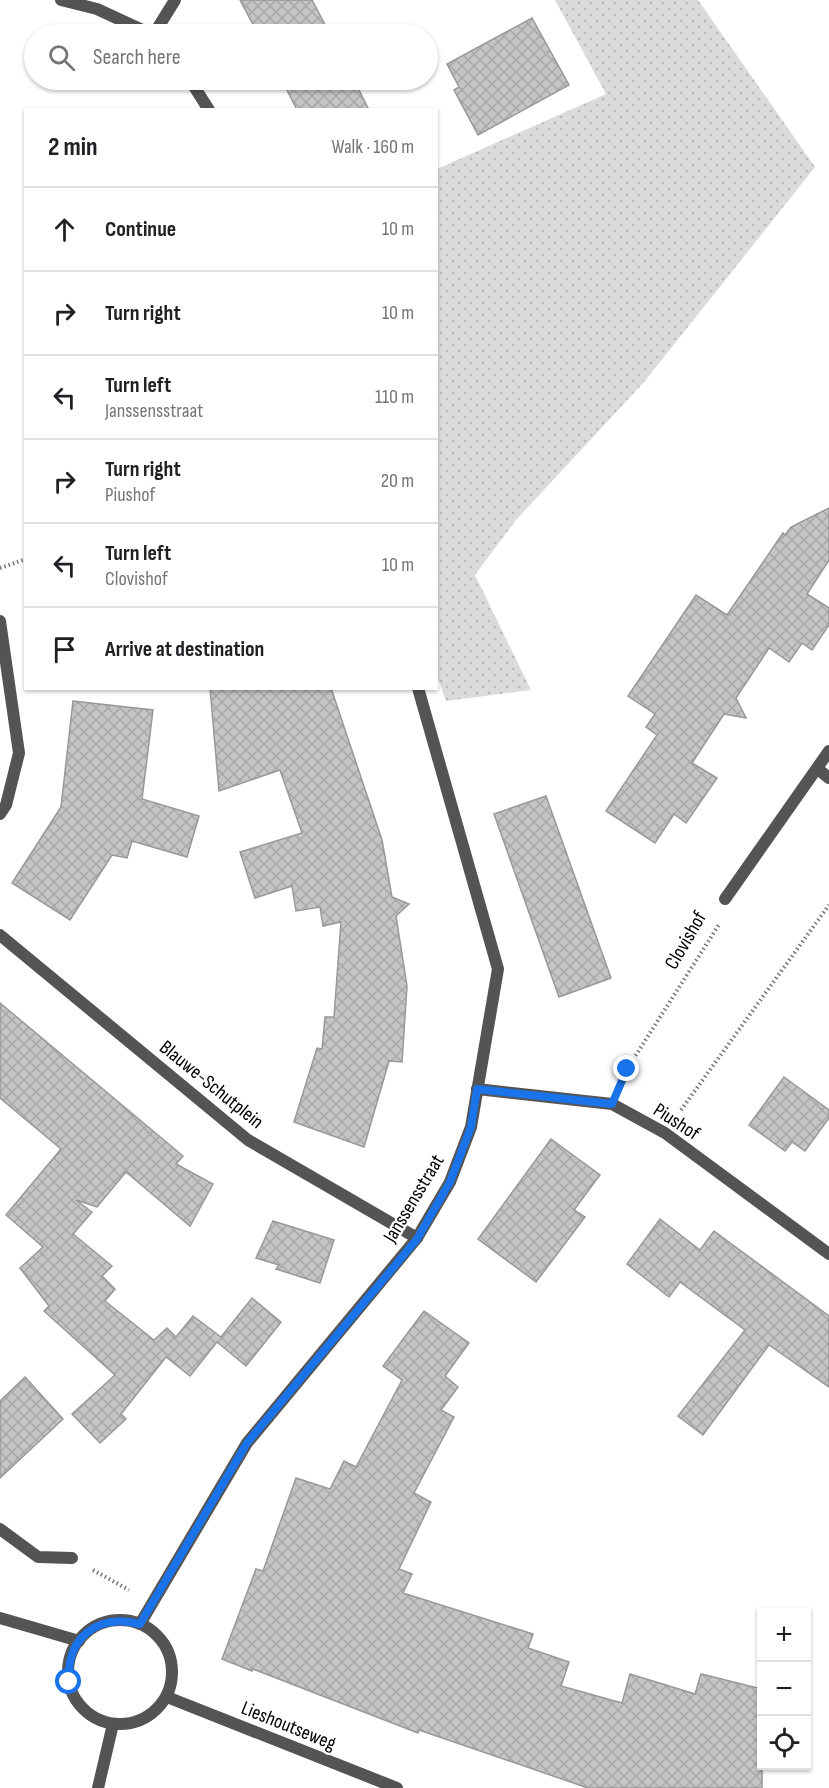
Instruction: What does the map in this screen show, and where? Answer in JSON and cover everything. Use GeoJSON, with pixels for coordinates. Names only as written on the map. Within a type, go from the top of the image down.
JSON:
{"type":"FeatureCollection","features":[{"type":"Feature","properties":{"kind":"street"},"geometry":{"type":"LineString","coordinates":[[61,0],[97,9],[131,24]]}},
{"type":"Feature","properties":{"kind":"street"},"geometry":{"type":"LineString","coordinates":[[160,24],[176,0]]}},
{"type":"Feature","properties":{"kind":"street"},"geometry":{"type":"LineString","coordinates":[[196,90],[208,108]]}},
{"type":"Feature","properties":{"kind":"street"},"geometry":{"type":"LineString","coordinates":[[0,621],[19,753],[6,805],[0,814]]}},
{"type":"Feature","properties":{"kind":"street","name":"Janssensstraat"},"geometry":{"type":"LineString","coordinates":[[140,1624],[247,1443],[417,1239],[450,1182],[471,1127],[498,969],[419,690]]}},
{"type":"Feature","properties":{"kind":"street","name":"Clovishof"},"geometry":{"type":"LineString","coordinates":[[725,899],[829,751]]}},
{"type":"Feature","properties":{"kind":"street"},"geometry":{"type":"LineString","coordinates":[[818,769],[829,778]]}},
{"type":"Feature","properties":{"kind":"street","name":"Blauwe-Schutplein"},"geometry":{"type":"LineString","coordinates":[[0,935],[248,1140],[417,1239]]}},
{"type":"Feature","properties":{"kind":"street","name":"Piushof"},"geometry":{"type":"LineString","coordinates":[[477,1089],[612,1104],[665,1133],[829,1254]]}},
{"type":"Feature","properties":{"kind":"street"},"geometry":{"type":"LineString","coordinates":[[0,1529],[38,1557],[72,1558]]}},
{"type":"Feature","properties":{"kind":"street"},"geometry":{"type":"LineString","coordinates":[[0,1618],[79,1641]]}},
{"type":"Feature","properties":{"kind":"street"},"geometry":{"type":"LineString","coordinates":[[114,1620],[140,1624],[161,1639],[170,1654],[173,1670],[172,1684],[167,1697],[156,1711],[141,1720],[127,1724],[113,1724],[98,1719],[85,1711],[75,1698],[69,1682],[68,1668],[71,1653],[87,1632],[98,1625],[114,1620]]}},
{"type":"Feature","properties":{"kind":"street","name":"Lieshoutseweg"},"geometry":{"type":"LineString","coordinates":[[167,1697],[398,1788]]}},
{"type":"Feature","properties":{"kind":"street"},"geometry":{"type":"LineString","coordinates":[[98,1788],[113,1724]]}},
{"type":"Feature","properties":{"kind":"path"},"geometry":{"type":"LineString","coordinates":[[0,568],[24,561]]}},
{"type":"Feature","properties":{"kind":"path","name":"Clovishof"},"geometry":{"type":"LineString","coordinates":[[612,1104],[627,1069],[720,926],[725,899]]}},
{"type":"Feature","properties":{"kind":"path"},"geometry":{"type":"LineString","coordinates":[[665,1133],[829,905]]}},
{"type":"Feature","properties":{"kind":"path"},"geometry":{"type":"LineString","coordinates":[[72,1558],[153,1603]]}},
{"type":"Feature","properties":{"kind":"shaded area"},"geometry":{"type":"Polygon","coordinates":[[[555,0],[698,0],[815,167],[645,381],[516,520],[475,575],[531,690],[446,701],[438,679],[438,169],[606,94],[555,0]]]}},
{"type":"Feature","properties":{"kind":"building"},"geometry":{"type":"Polygon","coordinates":[[[240,0],[312,0],[325,24],[253,24],[240,0]]]}},
{"type":"Feature","properties":{"kind":"building"},"geometry":{"type":"Polygon","coordinates":[[[532,18],[569,85],[478,135],[454,90],[459,87],[447,64],[532,18]]]}},
{"type":"Feature","properties":{"kind":"building"},"geometry":{"type":"Polygon","coordinates":[[[287,90],[359,90],[368,108],[296,108],[287,90]]]}},
{"type":"Feature","properties":{"kind":"building"},"geometry":{"type":"Polygon","coordinates":[[[829,508],[829,560],[807,594],[829,608],[829,625],[812,650],[802,643],[789,662],[769,648],[736,698],[746,718],[724,714],[692,763],[717,778],[686,823],[674,814],[655,843],[606,811],[657,735],[646,727],[655,714],[628,696],[696,595],[727,615],[783,533],[785,535],[791,527],[829,508]]]}},
{"type":"Feature","properties":{"kind":"building"},"geometry":{"type":"Polygon","coordinates":[[[210,690],[332,690],[382,840],[392,897],[409,904],[396,916],[407,986],[402,1062],[389,1061],[364,1147],[294,1122],[317,1048],[322,1049],[325,1017],[334,1017],[341,922],[323,926],[320,907],[296,911],[292,886],[255,898],[240,852],[302,833],[280,770],[219,791],[210,690]]]}},
{"type":"Feature","properties":{"kind":"building"},"geometry":{"type":"Polygon","coordinates":[[[73,701],[153,710],[142,799],[199,816],[187,857],[132,841],[127,858],[112,855],[70,920],[12,883],[61,807],[73,701]]]}},
{"type":"Feature","properties":{"kind":"building"},"geometry":{"type":"Polygon","coordinates":[[[546,796],[611,978],[559,997],[494,814],[546,796]]]}},
{"type":"Feature","properties":{"kind":"building"},"geometry":{"type":"Polygon","coordinates":[[[0,1003],[183,1156],[176,1164],[213,1184],[190,1226],[126,1172],[97,1207],[76,1200],[92,1212],[73,1234],[112,1266],[102,1276],[115,1289],[105,1301],[154,1340],[167,1328],[176,1337],[193,1316],[221,1337],[252,1298],[281,1322],[246,1366],[217,1342],[190,1376],[166,1357],[121,1414],[126,1419],[100,1443],[72,1414],[115,1375],[44,1311],[49,1306],[20,1268],[43,1247],[6,1215],[61,1149],[0,1098],[0,1003]]]}},
{"type":"Feature","properties":{"kind":"building"},"geometry":{"type":"Polygon","coordinates":[[[784,1077],[829,1110],[829,1118],[805,1151],[792,1142],[785,1151],[749,1125],[784,1077]]]}},
{"type":"Feature","properties":{"kind":"building"},"geometry":{"type":"Polygon","coordinates":[[[551,1139],[600,1175],[574,1210],[585,1217],[536,1282],[478,1239],[551,1139]]]}},
{"type":"Feature","properties":{"kind":"building"},"geometry":{"type":"Polygon","coordinates":[[[660,1219],[700,1250],[714,1231],[829,1316],[829,1387],[769,1345],[703,1435],[678,1416],[745,1330],[680,1282],[669,1297],[627,1264],[660,1219]]]}},
{"type":"Feature","properties":{"kind":"building"},"geometry":{"type":"Polygon","coordinates":[[[273,1221],[334,1240],[320,1283],[276,1269],[279,1265],[256,1258],[273,1221]]]}},
{"type":"Feature","properties":{"kind":"building"},"geometry":{"type":"Polygon","coordinates":[[[424,1311],[469,1343],[445,1376],[458,1387],[441,1410],[454,1417],[414,1493],[431,1502],[399,1569],[412,1574],[403,1593],[533,1634],[528,1648],[569,1662],[561,1686],[622,1703],[630,1674],[695,1694],[701,1674],[757,1688],[757,1770],[762,1770],[762,1788],[588,1788],[419,1730],[418,1733],[222,1659],[256,1569],[263,1571],[296,1478],[330,1489],[344,1461],[356,1467],[402,1380],[383,1366],[424,1311]]]}},
{"type":"Feature","properties":{"kind":"building"},"geometry":{"type":"Polygon","coordinates":[[[25,1377],[63,1419],[0,1478],[0,1401],[25,1377]]]}},
{"type":"Feature","properties":{"kind":"route"},"geometry":{"type":"LineString","coordinates":[[69,1682],[68,1668],[71,1653],[87,1632],[98,1625],[114,1620],[140,1624],[247,1443],[417,1239],[450,1182],[471,1127],[477,1089],[612,1104],[627,1069]]}}]}
